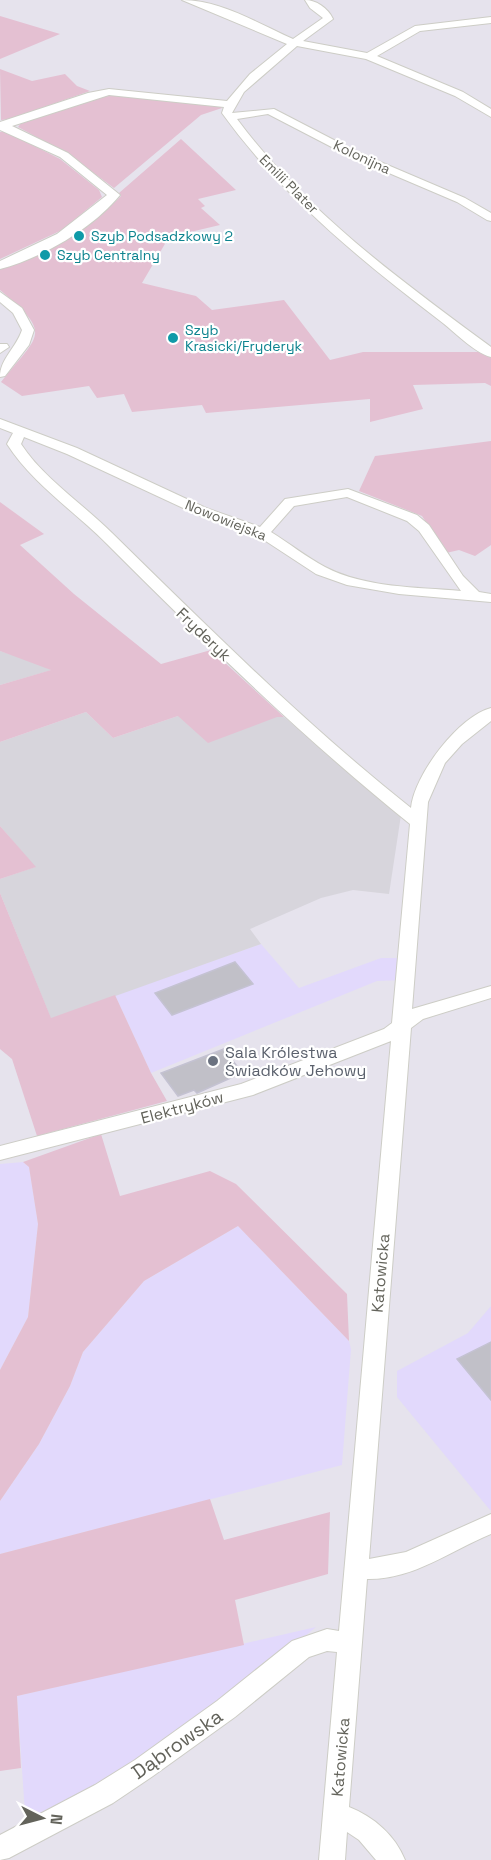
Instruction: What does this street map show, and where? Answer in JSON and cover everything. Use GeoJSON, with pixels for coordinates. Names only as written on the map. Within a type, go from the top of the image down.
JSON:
{"type":"FeatureCollection","features":[{"type":"Feature","properties":{"kind":"street"},"geometry":{"type":"LineString","coordinates":[[187,0],[214,8],[292,42],[369,56],[459,94],[491,114]]}},
{"type":"Feature","properties":{"kind":"street"},"geometry":{"type":"LineString","coordinates":[[1,126],[92,95],[109,92],[228,104],[292,42],[328,19],[326,13],[313,6],[310,0]]}},
{"type":"Feature","properties":{"kind":"street"},"geometry":{"type":"LineString","coordinates":[[369,56],[418,28],[491,20]]}},
{"type":"Feature","properties":{"kind":"street"},"geometry":{"type":"LineString","coordinates":[[467,23],[491,33]]}},
{"type":"Feature","properties":{"kind":"street","name":"Emilii Plater"},"geometry":{"type":"LineString","coordinates":[[228,104],[226,113],[260,156],[340,233],[491,353]]}},
{"type":"Feature","properties":{"kind":"street","name":"Kolonijna"},"geometry":{"type":"LineString","coordinates":[[230,117],[270,111],[353,154],[461,200],[491,218]]}},
{"type":"Feature","properties":{"kind":"street"},"geometry":{"type":"LineString","coordinates":[[0,265],[41,249],[70,233],[114,195],[64,155],[1,126]]}},
{"type":"Feature","properties":{"kind":"street"},"geometry":{"type":"LineString","coordinates":[[0,296],[18,312],[28,330],[23,345],[0,374]]}},
{"type":"Feature","properties":{"kind":"street","name":"Nowowiejska"},"geometry":{"type":"LineString","coordinates":[[0,423],[21,430],[201,511],[263,532],[321,571],[352,582],[410,591],[491,598]]}},
{"type":"Feature","properties":{"kind":"street","name":"Fryderyk"},"geometry":{"type":"LineString","coordinates":[[21,430],[14,444],[25,461],[81,510],[241,669],[354,771],[418,822]]}},
{"type":"Feature","properties":{"kind":"street"},"geometry":{"type":"LineString","coordinates":[[263,532],[274,516],[290,502],[348,493],[412,518],[424,528],[458,579],[473,595]]}},
{"type":"Feature","properties":{"kind":"street","name":"Katowicka"},"geometry":{"type":"LineString","coordinates":[[332,1860],[418,822],[425,783],[435,763],[491,713]]}},
{"type":"Feature","properties":{"kind":"street","name":"Elektryków"},"geometry":{"type":"LineString","coordinates":[[0,1153],[246,1090],[391,1034],[416,1014],[491,992]]}},
{"type":"Feature","properties":{"kind":"street"},"geometry":{"type":"LineString","coordinates":[[356,1569],[384,1570],[405,1565],[491,1524]]}},
{"type":"Feature","properties":{"kind":"street","name":"Dąbrowska"},"geometry":{"type":"LineString","coordinates":[[0,1849],[95,1798],[144,1768],[226,1709],[301,1649],[327,1641],[349,1643]]}},
{"type":"Feature","properties":{"kind":"street"},"geometry":{"type":"LineString","coordinates":[[336,1815],[354,1820],[370,1832],[392,1860]]}},
{"type":"Feature","properties":{"kind":"shaded area"},"geometry":{"type":"Polygon","coordinates":[[[0,16],[60,34],[0,59],[0,16]]]}},
{"type":"Feature","properties":{"kind":"shaded area"},"geometry":{"type":"Polygon","coordinates":[[[0,69],[32,81],[65,74],[77,86],[90,91],[10,119],[1,120],[0,69]]]}},
{"type":"Feature","properties":{"kind":"shaded area"},"geometry":{"type":"Polygon","coordinates":[[[120,94],[219,105],[222,108],[201,115],[114,188],[68,154],[18,127],[21,123],[86,100],[120,94]]]}},
{"type":"Feature","properties":{"kind":"shaded area"},"geometry":{"type":"Polygon","coordinates":[[[0,132],[7,132],[60,159],[99,190],[102,197],[62,230],[0,259],[0,132]]]}},
{"type":"Feature","properties":{"kind":"shaded area"},"geometry":{"type":"Polygon","coordinates":[[[181,139],[236,190],[198,199],[205,206],[201,208],[220,225],[169,237],[142,283],[196,296],[212,310],[284,300],[330,360],[363,352],[482,352],[491,358],[491,386],[485,383],[413,385],[423,409],[370,422],[370,399],[206,413],[202,405],[132,412],[124,394],[97,398],[89,386],[22,396],[1,382],[25,353],[35,334],[34,326],[28,316],[0,290],[0,268],[79,230],[107,209],[121,196],[119,193],[181,139]]]}},
{"type":"Feature","properties":{"kind":"shaded area"},"geometry":{"type":"Polygon","coordinates":[[[491,441],[491,545],[475,556],[459,550],[446,553],[422,516],[359,491],[375,456],[491,441]]]}},
{"type":"Feature","properties":{"kind":"shaded area"},"geometry":{"type":"Polygon","coordinates":[[[0,502],[44,534],[20,545],[74,594],[161,664],[211,650],[284,717],[277,717],[208,743],[178,716],[113,738],[86,712],[0,742],[0,685],[51,670],[0,651],[0,502]]]}},
{"type":"Feature","properties":{"kind":"shaded area"},"geometry":{"type":"Polygon","coordinates":[[[0,651],[28,660],[52,670],[0,685],[0,651]]]}},
{"type":"Feature","properties":{"kind":"shaded area"},"geometry":{"type":"Polygon","coordinates":[[[86,712],[113,738],[178,716],[284,717],[401,815],[389,894],[353,890],[321,898],[250,929],[261,944],[51,1019],[0,893],[0,879],[35,867],[0,826],[0,742],[86,712]]]}},
{"type":"Feature","properties":{"kind":"shaded area"},"geometry":{"type":"Polygon","coordinates":[[[0,826],[36,867],[0,879],[0,826]]]}},
{"type":"Feature","properties":{"kind":"shaded area"},"geometry":{"type":"Polygon","coordinates":[[[0,893],[51,1018],[115,995],[151,1073],[167,1101],[37,1136],[12,1059],[0,1049],[0,893]]]}},
{"type":"Feature","properties":{"kind":"shaded area"},"geometry":{"type":"Polygon","coordinates":[[[261,944],[299,988],[381,958],[407,958],[405,980],[377,981],[151,1073],[115,995],[261,944]]]}},
{"type":"Feature","properties":{"kind":"shaded area"},"geometry":{"type":"Polygon","coordinates":[[[101,1134],[120,1196],[210,1171],[236,1184],[347,1294],[349,1341],[238,1226],[144,1281],[83,1352],[70,1386],[39,1444],[0,1501],[0,1370],[28,1317],[38,1224],[29,1167],[23,1162],[101,1134]]]}},
{"type":"Feature","properties":{"kind":"shaded area"},"geometry":{"type":"Polygon","coordinates":[[[23,1162],[29,1167],[38,1224],[28,1317],[0,1370],[0,1164],[23,1162]]]}},
{"type":"Feature","properties":{"kind":"shaded area"},"geometry":{"type":"Polygon","coordinates":[[[238,1226],[349,1341],[351,1349],[342,1465],[0,1554],[0,1501],[39,1444],[70,1386],[83,1352],[144,1281],[238,1226]]]}},
{"type":"Feature","properties":{"kind":"shaded area"},"geometry":{"type":"Polygon","coordinates":[[[491,1306],[490,1510],[397,1397],[397,1371],[468,1333],[491,1306]]]}},
{"type":"Feature","properties":{"kind":"shaded area"},"geometry":{"type":"Polygon","coordinates":[[[210,1499],[224,1540],[330,1512],[328,1574],[235,1600],[244,1645],[17,1696],[21,1768],[0,1771],[0,1554],[210,1499]]]}},
{"type":"Feature","properties":{"kind":"shaded area"},"geometry":{"type":"Polygon","coordinates":[[[316,1627],[222,1705],[141,1764],[26,1828],[17,1696],[316,1627]]]}},
{"type":"Feature","properties":{"kind":"building"},"geometry":{"type":"Polygon","coordinates":[[[235,962],[253,984],[172,1015],[155,993],[235,962]]]}},
{"type":"Feature","properties":{"kind":"building","name":"Sala Królestwa Świadków Jehowy"},"geometry":{"type":"Polygon","coordinates":[[[224,1049],[242,1073],[197,1093],[194,1090],[178,1096],[161,1073],[224,1049]]]}},
{"type":"Feature","properties":{"kind":"building"},"geometry":{"type":"Polygon","coordinates":[[[491,1342],[491,1400],[457,1359],[491,1342]]]}},
{"type":"Feature","properties":{"kind":"place","name":"Szyb Podsadzkowy 2"},"geometry":{"type":"Point","coordinates":[79,236]}},
{"type":"Feature","properties":{"kind":"place","name":"Szyb Centralny"},"geometry":{"type":"Point","coordinates":[45,255]}},
{"type":"Feature","properties":{"kind":"place","name":"Szyb Krasicki/Fryderyk"},"geometry":{"type":"Point","coordinates":[173,338]}},
{"type":"Feature","properties":{"kind":"place","name":"Sala Królestwa Świadków Jehowy"},"geometry":{"type":"Point","coordinates":[213,1061]}}]}
